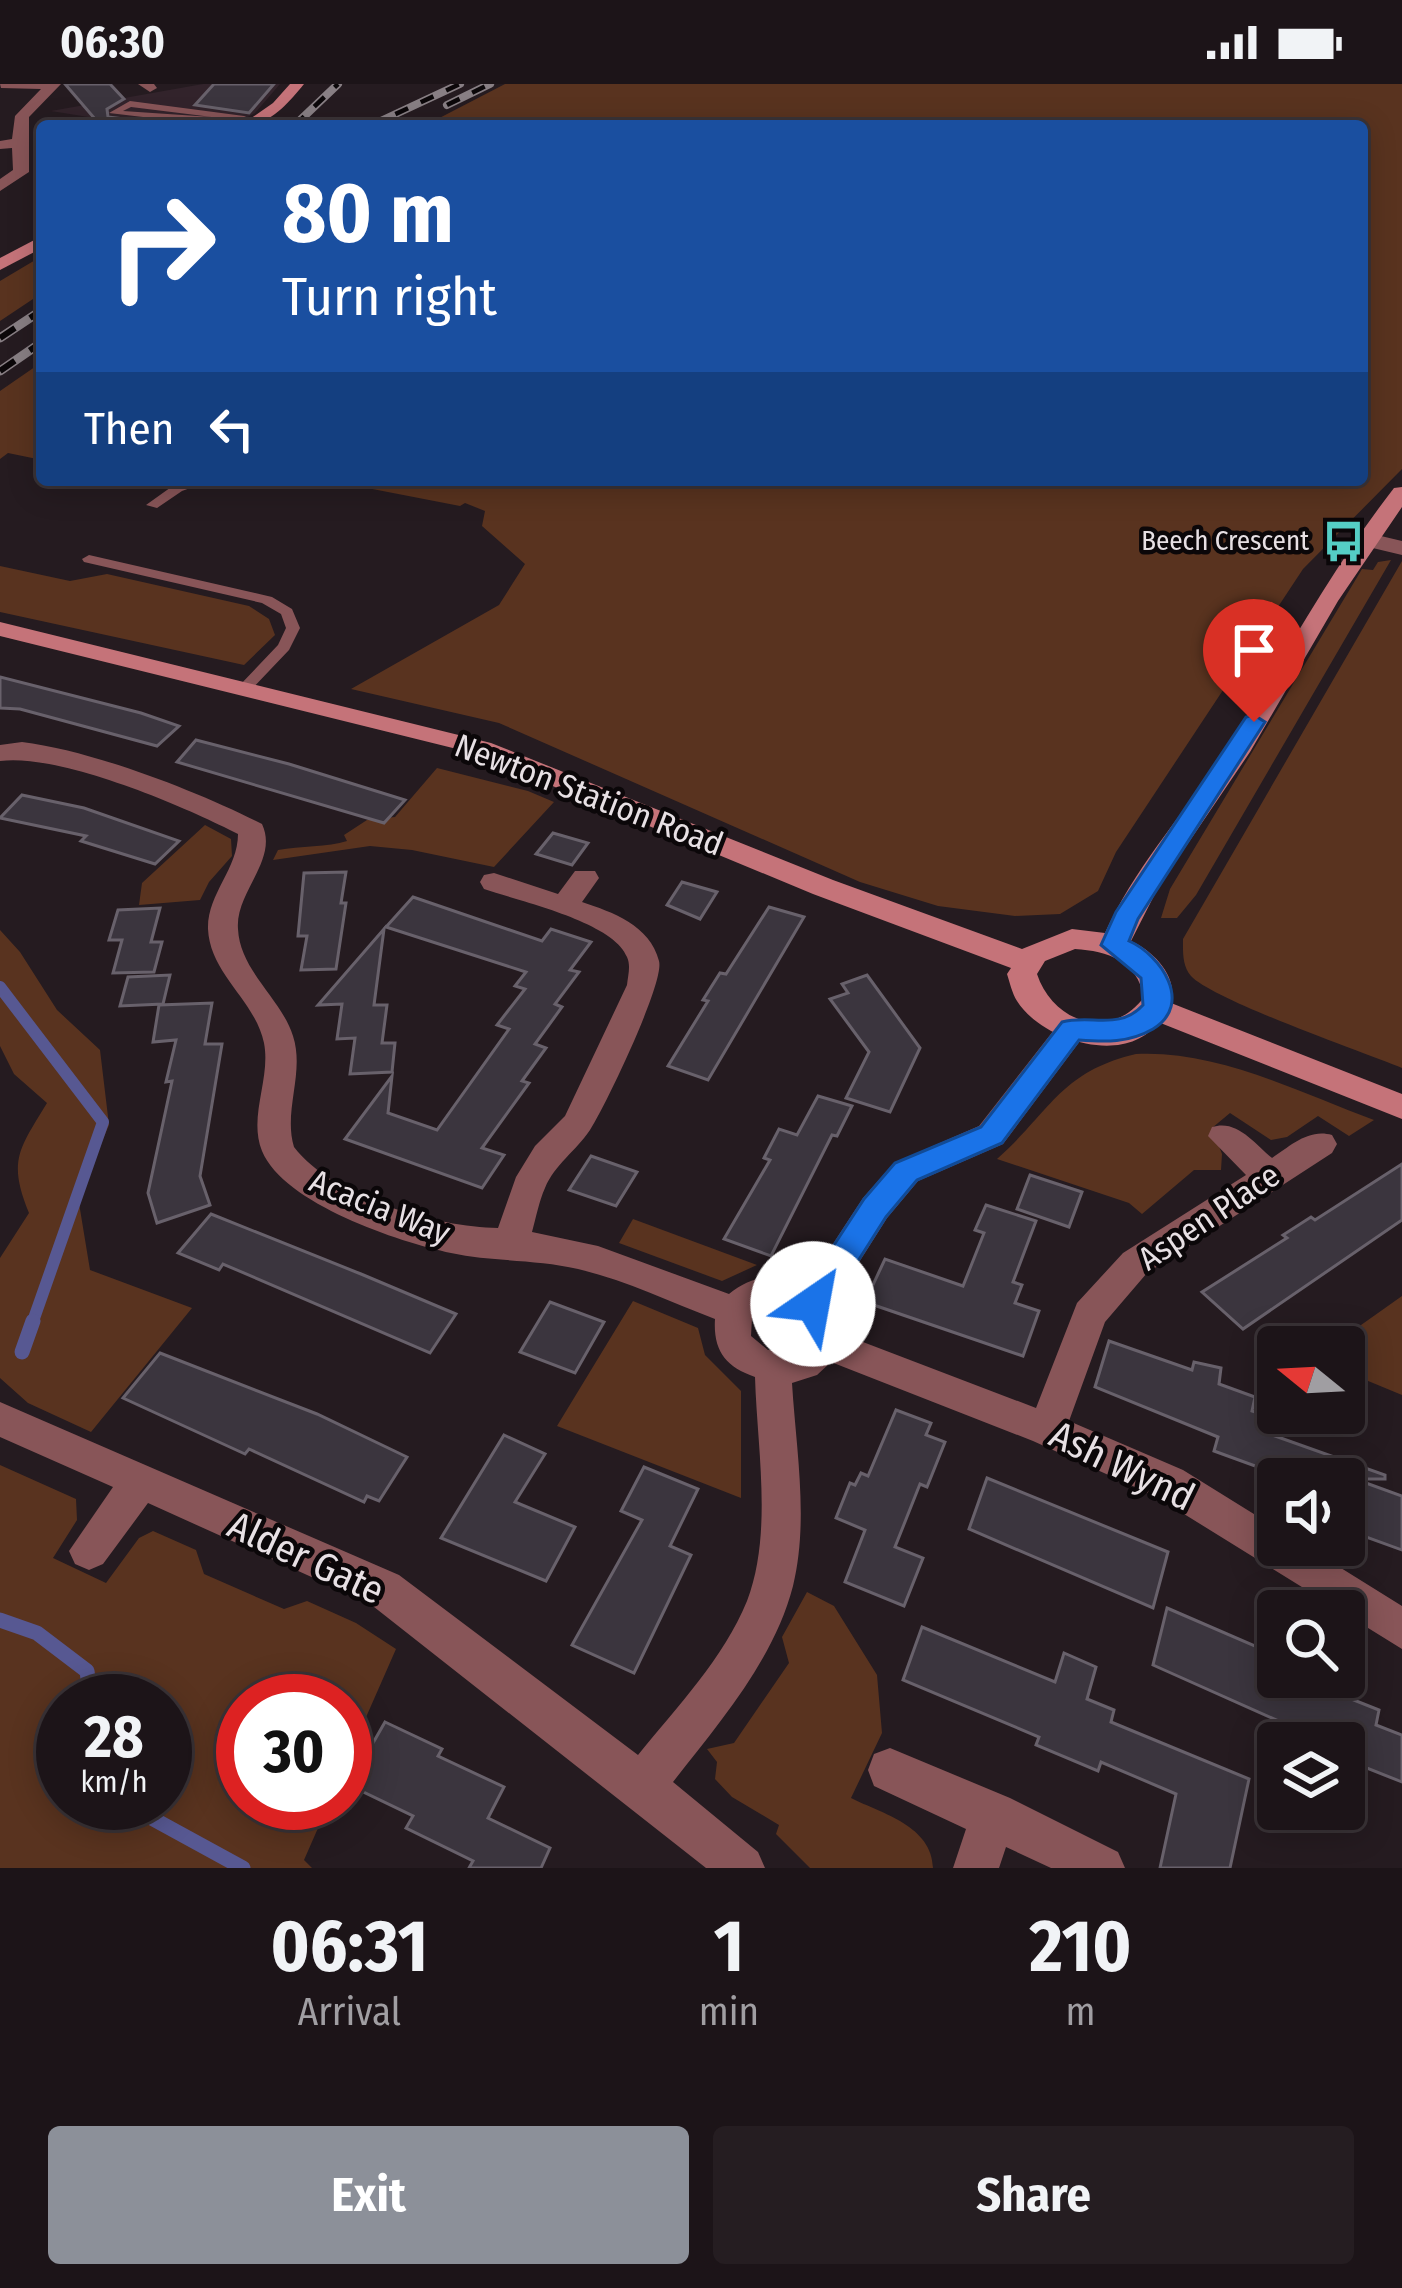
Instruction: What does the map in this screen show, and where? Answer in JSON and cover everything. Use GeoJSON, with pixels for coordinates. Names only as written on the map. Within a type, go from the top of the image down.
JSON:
{"type":"FeatureCollection","features":[{"type":"Feature","properties":{"kind":"street"},"geometry":{"type":"LineString","coordinates":[[1,84],[53,84]]}},
{"type":"Feature","properties":{"kind":"street"},"geometry":{"type":"LineString","coordinates":[[0,186],[21,172],[22,116],[53,84]]}},
{"type":"Feature","properties":{"kind":"street"},"geometry":{"type":"LineString","coordinates":[[256,120],[278,106],[297,84]]}},
{"type":"Feature","properties":{"kind":"street"},"geometry":{"type":"LineString","coordinates":[[36,101],[60,102]]}},
{"type":"Feature","properties":{"kind":"street"},"geometry":{"type":"LineString","coordinates":[[0,145],[19,142]]}},
{"type":"Feature","properties":{"kind":"street"},"geometry":{"type":"LineString","coordinates":[[0,265],[36,244]]}},
{"type":"Feature","properties":{"kind":"street"},"geometry":{"type":"LineString","coordinates":[[1114,945],[1125,918],[1214,789],[1364,539],[1402,493]]}},
{"type":"Feature","properties":{"kind":"street"},"geometry":{"type":"LineString","coordinates":[[1364,539],[1402,548]]}},
{"type":"Feature","properties":{"kind":"street","name":"Newton Station Road"},"geometry":{"type":"LineString","coordinates":[[0,629],[482,748],[823,887],[1026,962]]}},
{"type":"Feature","properties":{"kind":"street","name":"Acacia Way"},"geometry":{"type":"LineString","coordinates":[[0,753],[46,753],[208,808],[252,830],[254,845],[248,866],[232,884],[224,927],[227,949],[273,1018],[281,1049],[277,1149],[291,1170],[317,1187],[448,1240],[511,1244],[595,1259],[734,1311]]}},
{"type":"Feature","properties":{"kind":"street"},"geometry":{"type":"LineString","coordinates":[[565,904],[585,878]]}},
{"type":"Feature","properties":{"kind":"street"},"geometry":{"type":"LineString","coordinates":[[494,882],[607,921],[632,939],[645,962],[642,985],[577,1124],[547,1155],[528,1186],[511,1244]]}},
{"type":"Feature","properties":{"kind":"street"},"geometry":{"type":"LineString","coordinates":[[1072,939],[1114,945],[1131,952],[1154,975],[1159,998],[1145,1021],[1113,1033],[1072,1029],[1052,1020],[1024,992],[1026,962],[1037,951],[1072,939]]}},
{"type":"Feature","properties":{"kind":"street"},"geometry":{"type":"LineString","coordinates":[[1155,1010],[1402,1106]]}},
{"type":"Feature","properties":{"kind":"street"},"geometry":{"type":"LineString","coordinates":[[813,1304],[875,1208],[906,1172],[991,1135],[1072,1029]]}},
{"type":"Feature","properties":{"kind":"street"},"geometry":{"type":"LineString","coordinates":[[1224,1136],[1270,1176]]}},
{"type":"Feature","properties":{"kind":"street","name":"Aspen Place"},"geometry":{"type":"LineString","coordinates":[[1047,1429],[1090,1314],[1136,1263],[1320,1144]]}},
{"type":"Feature","properties":{"kind":"street"},"geometry":{"type":"LineString","coordinates":[[771,1289],[787,1290],[813,1304],[825,1323],[823,1343],[803,1364],[772,1370],[741,1354],[732,1341],[734,1311],[744,1300],[771,1289]]}},
{"type":"Feature","properties":{"kind":"street","name":"Ash Wynd"},"geometry":{"type":"LineString","coordinates":[[823,1343],[1047,1429],[1169,1483],[1402,1629]]}},
{"type":"Feature","properties":{"kind":"street"},"geometry":{"type":"LineString","coordinates":[[642,1785],[721,1685],[772,1587],[779,1527],[772,1370]]}},
{"type":"Feature","properties":{"kind":"street","name":"Alder Gate"},"geometry":{"type":"LineString","coordinates":[[0,1419],[384,1589],[642,1785],[742,1868]]}},
{"type":"Feature","properties":{"kind":"street"},"geometry":{"type":"LineString","coordinates":[[89,1551],[140,1482]]}},
{"type":"Feature","properties":{"kind":"street"},"geometry":{"type":"LineString","coordinates":[[890,1770],[994,1814],[1102,1868]]}},
{"type":"Feature","properties":{"kind":"street"},"geometry":{"type":"LineString","coordinates":[[976,1868],[994,1814]]}},
{"type":"Feature","properties":{"kind":"lane"},"geometry":{"type":"LineString","coordinates":[[190,120],[113,113],[130,104],[235,120]]}},
{"type":"Feature","properties":{"kind":"lane"},"geometry":{"type":"LineString","coordinates":[[215,120],[220,116]]}},
{"type":"Feature","properties":{"kind":"lane"},"geometry":{"type":"LineString","coordinates":[[152,505],[185,486]]}},
{"type":"Feature","properties":{"kind":"lane"},"geometry":{"type":"LineString","coordinates":[[89,559],[267,600],[287,612],[293,628],[284,646],[244,689]]}},
{"type":"Feature","properties":{"kind":"shaded area"},"geometry":{"type":"Polygon","coordinates":[[[203,84],[280,84],[255,113],[242,120],[107,120],[51,111],[203,84]]]}},
{"type":"Feature","properties":{"kind":"shaded area"},"geometry":{"type":"Polygon","coordinates":[[[505,84],[1402,84],[1402,469],[1303,569],[1116,852],[1098,891],[1060,914],[1015,916],[938,906],[860,882],[499,723],[351,689],[499,605],[525,564],[482,526],[485,511],[465,503],[460,506],[357,486],[1368,486],[1368,120],[436,120],[505,84]]]}},
{"type":"Feature","properties":{"kind":"shaded area"},"geometry":{"type":"Polygon","coordinates":[[[36,260],[36,297],[0,321],[0,281],[36,260]]]}},
{"type":"Feature","properties":{"kind":"shaded area"},"geometry":{"type":"Polygon","coordinates":[[[36,366],[36,459],[8,453],[0,459],[0,391],[36,366]]]}},
{"type":"Feature","properties":{"kind":"shaded area"},"geometry":{"type":"Polygon","coordinates":[[[1391,560],[1196,895],[1177,918],[1161,918],[1170,889],[1362,569],[1373,570],[1378,562],[1391,560]]]}},
{"type":"Feature","properties":{"kind":"shaded area"},"geometry":{"type":"Polygon","coordinates":[[[1402,561],[1402,1068],[1205,986],[1188,972],[1183,939],[1402,561]]]}},
{"type":"Feature","properties":{"kind":"shaded area"},"geometry":{"type":"Polygon","coordinates":[[[0,566],[70,581],[107,574],[249,606],[269,619],[275,635],[244,665],[0,612],[0,566]]]}},
{"type":"Feature","properties":{"kind":"shaded area"},"geometry":{"type":"Polygon","coordinates":[[[437,768],[554,802],[494,867],[370,846],[273,860],[278,850],[347,841],[344,835],[367,820],[395,817],[437,768]]]}},
{"type":"Feature","properties":{"kind":"shaded area"},"geometry":{"type":"Polygon","coordinates":[[[205,825],[231,839],[232,856],[200,900],[139,905],[142,883],[205,825]]]}},
{"type":"Feature","properties":{"kind":"shaded area"},"geometry":{"type":"Polygon","coordinates":[[[0,930],[57,1010],[100,1050],[109,1125],[78,1197],[90,1270],[192,1308],[91,1432],[28,1403],[0,1378],[0,1258],[29,1213],[18,1167],[47,1103],[14,1074],[0,1046],[0,930]]]}},
{"type":"Feature","properties":{"kind":"shaded area"},"geometry":{"type":"Polygon","coordinates":[[[1136,1054],[1227,1066],[1374,1120],[1349,1136],[1318,1116],[1287,1137],[1271,1140],[1230,1113],[1212,1128],[1222,1154],[1221,1170],[1194,1170],[1142,1214],[1129,1203],[997,1159],[1073,1082],[1136,1054]]]}},
{"type":"Feature","properties":{"kind":"shaded area"},"geometry":{"type":"Polygon","coordinates":[[[633,1219],[757,1265],[722,1281],[619,1243],[633,1219]]]}},
{"type":"Feature","properties":{"kind":"shaded area"},"geometry":{"type":"Polygon","coordinates":[[[1402,1296],[1402,1395],[1365,1380],[1365,1326],[1360,1326],[1402,1296]]]}},
{"type":"Feature","properties":{"kind":"shaded area"},"geometry":{"type":"Polygon","coordinates":[[[633,1301],[698,1328],[705,1355],[741,1391],[741,1498],[557,1426],[633,1301]]]}},
{"type":"Feature","properties":{"kind":"shaded area"},"geometry":{"type":"Polygon","coordinates":[[[0,1465],[76,1499],[77,1520],[53,1558],[106,1583],[139,1538],[153,1531],[196,1550],[204,1574],[284,1609],[307,1601],[356,1623],[396,1649],[372,1704],[372,1674],[216,1674],[216,1830],[317,1830],[304,1860],[312,1868],[0,1868],[0,1465]]]}},
{"type":"Feature","properties":{"kind":"shaded area"},"geometry":{"type":"Polygon","coordinates":[[[807,1592],[834,1606],[877,1675],[882,1733],[851,1798],[915,1832],[931,1854],[933,1868],[810,1868],[776,1834],[779,1825],[732,1797],[715,1779],[717,1762],[707,1749],[734,1743],[789,1663],[782,1637],[807,1592]]]}},
{"type":"Feature","properties":{"kind":"building"},"geometry":{"type":"Polygon","coordinates":[[[65,84],[110,84],[124,99],[107,109],[108,117],[132,120],[96,120],[65,84]]]}},
{"type":"Feature","properties":{"kind":"building"},"geometry":{"type":"Polygon","coordinates":[[[214,84],[274,84],[249,113],[195,105],[214,84]]]}},
{"type":"Feature","properties":{"kind":"building"},"geometry":{"type":"Polygon","coordinates":[[[0,677],[179,726],[157,746],[20,709],[0,708],[0,677]]]}},
{"type":"Feature","properties":{"kind":"building"},"geometry":{"type":"Polygon","coordinates":[[[196,740],[405,800],[384,823],[177,762],[196,740]]]}},
{"type":"Feature","properties":{"kind":"building"},"geometry":{"type":"Polygon","coordinates":[[[22,795],[84,808],[179,841],[155,864],[81,841],[86,836],[0,818],[22,795]]]}},
{"type":"Feature","properties":{"kind":"building"},"geometry":{"type":"Polygon","coordinates":[[[553,833],[588,843],[572,865],[536,854],[553,833]]]}},
{"type":"Feature","properties":{"kind":"building"},"geometry":{"type":"Polygon","coordinates":[[[346,872],[336,969],[301,970],[307,936],[298,936],[304,873],[346,872]]]}},
{"type":"Feature","properties":{"kind":"building"},"geometry":{"type":"Polygon","coordinates":[[[682,882],[717,892],[700,919],[667,905],[682,882]]]}},
{"type":"Feature","properties":{"kind":"building"},"geometry":{"type":"Polygon","coordinates":[[[413,897],[542,941],[551,929],[591,942],[570,970],[579,972],[555,1004],[562,1007],[535,1044],[546,1048],[522,1081],[529,1083],[482,1148],[504,1155],[482,1188],[345,1139],[392,1076],[388,1113],[437,1130],[509,1029],[497,1025],[525,989],[515,986],[526,972],[386,927],[413,897]]]}},
{"type":"Feature","properties":{"kind":"building"},"geometry":{"type":"Polygon","coordinates":[[[769,907],[804,917],[708,1080],[668,1066],[720,973],[726,974],[769,907]]]}},
{"type":"Feature","properties":{"kind":"building"},"geometry":{"type":"Polygon","coordinates":[[[160,908],[151,942],[162,942],[154,972],[113,973],[122,940],[109,940],[118,910],[160,908]]]}},
{"type":"Feature","properties":{"kind":"building"},"geometry":{"type":"Polygon","coordinates":[[[384,929],[374,1005],[387,1005],[382,1043],[395,1043],[392,1072],[350,1074],[355,1038],[337,1039],[342,1004],[318,1005],[384,929]]]}},
{"type":"Feature","properties":{"kind":"building"},"geometry":{"type":"Polygon","coordinates":[[[170,975],[163,1004],[120,1006],[128,977],[170,975]]]}},
{"type":"Feature","properties":{"kind":"building"},"geometry":{"type":"Polygon","coordinates":[[[867,975],[920,1048],[890,1112],[846,1098],[869,1052],[830,999],[848,993],[842,984],[867,975]]]}},
{"type":"Feature","properties":{"kind":"building"},"geometry":{"type":"Polygon","coordinates":[[[212,1003],[205,1044],[222,1044],[200,1176],[210,1205],[157,1223],[148,1193],[176,1040],[153,1042],[159,1005],[212,1003]]]}},
{"type":"Feature","properties":{"kind":"building"},"geometry":{"type":"Polygon","coordinates":[[[818,1096],[852,1106],[837,1136],[832,1135],[771,1256],[724,1239],[770,1160],[764,1158],[779,1129],[797,1135],[818,1096]]]}},
{"type":"Feature","properties":{"kind":"building"},"geometry":{"type":"Polygon","coordinates":[[[591,1156],[637,1172],[616,1206],[569,1190],[591,1156]]]}},
{"type":"Feature","properties":{"kind":"building"},"geometry":{"type":"Polygon","coordinates":[[[1402,1164],[1402,1220],[1243,1329],[1202,1292],[1287,1238],[1283,1235],[1311,1217],[1315,1220],[1402,1164]]]}},
{"type":"Feature","properties":{"kind":"building"},"geometry":{"type":"Polygon","coordinates":[[[1030,1175],[1082,1192],[1069,1227],[1017,1209],[1030,1175]]]}},
{"type":"Feature","properties":{"kind":"building"},"geometry":{"type":"Polygon","coordinates":[[[986,1205],[1036,1221],[1013,1282],[1022,1285],[1015,1303],[1039,1311],[1023,1356],[865,1302],[885,1259],[963,1286],[984,1233],[975,1230],[986,1205]]]}},
{"type":"Feature","properties":{"kind":"building"},"geometry":{"type":"Polygon","coordinates":[[[211,1214],[456,1314],[430,1353],[223,1264],[219,1270],[178,1253],[211,1214]]]}},
{"type":"Feature","properties":{"kind":"building"},"geometry":{"type":"Polygon","coordinates":[[[550,1302],[604,1322],[575,1373],[520,1352],[550,1302]]]}},
{"type":"Feature","properties":{"kind":"building"},"geometry":{"type":"Polygon","coordinates":[[[1109,1341],[1192,1370],[1194,1362],[1221,1368],[1219,1384],[1255,1397],[1252,1411],[1257,1413],[1257,1434],[1276,1434],[1337,1458],[1257,1458],[1257,1467],[1214,1451],[1218,1437],[1095,1387],[1109,1341]]]}},
{"type":"Feature","properties":{"kind":"building"},"geometry":{"type":"Polygon","coordinates":[[[160,1353],[317,1414],[407,1457],[379,1501],[367,1496],[364,1502],[249,1449],[245,1454],[123,1398],[160,1353]]]}},
{"type":"Feature","properties":{"kind":"building"},"geometry":{"type":"Polygon","coordinates":[[[896,1410],[931,1423],[926,1435],[945,1442],[927,1487],[920,1484],[895,1547],[923,1558],[904,1606],[845,1582],[865,1530],[836,1518],[850,1483],[855,1485],[861,1473],[868,1476],[896,1410]]]}},
{"type":"Feature","properties":{"kind":"building"},"geometry":{"type":"Polygon","coordinates":[[[504,1435],[545,1454],[515,1502],[575,1527],[546,1581],[441,1538],[504,1435]]]}},
{"type":"Feature","properties":{"kind":"building"},"geometry":{"type":"Polygon","coordinates":[[[644,1467],[698,1489],[670,1546],[691,1555],[634,1673],[572,1645],[642,1520],[621,1511],[644,1467]]]}},
{"type":"Feature","properties":{"kind":"building"},"geometry":{"type":"Polygon","coordinates":[[[1365,1468],[1385,1475],[1385,1479],[1365,1479],[1365,1468]]]}},
{"type":"Feature","properties":{"kind":"building"},"geometry":{"type":"Polygon","coordinates":[[[987,1478],[1168,1552],[1153,1608],[969,1529],[987,1478]]]}},
{"type":"Feature","properties":{"kind":"building"},"geometry":{"type":"Polygon","coordinates":[[[1365,1483],[1402,1496],[1402,1550],[1365,1537],[1365,1483]]]}},
{"type":"Feature","properties":{"kind":"building"},"geometry":{"type":"Polygon","coordinates":[[[1167,1608],[1257,1647],[1257,1698],[1349,1698],[1379,1710],[1376,1725],[1402,1735],[1402,1782],[1365,1767],[1365,1722],[1281,1722],[1153,1665],[1167,1608]]]}},
{"type":"Feature","properties":{"kind":"building"},"geometry":{"type":"Polygon","coordinates":[[[922,1627],[1055,1682],[1064,1653],[1096,1667],[1087,1699],[1114,1710],[1111,1722],[1249,1779],[1230,1868],[1160,1868],[1176,1794],[1101,1762],[1098,1771],[1036,1745],[1039,1737],[903,1680],[922,1627]]]}},
{"type":"Feature","properties":{"kind":"building"},"geometry":{"type":"Polygon","coordinates":[[[385,1722],[442,1749],[438,1756],[504,1787],[488,1818],[550,1848],[541,1868],[469,1868],[473,1861],[406,1828],[413,1816],[372,1796],[372,1745],[385,1722]]]}},
{"type":"Feature","properties":{"kind":"waterway"},"geometry":{"type":"LineString","coordinates":[[0,987],[103,1122],[32,1324]]}},
{"type":"Feature","properties":{"kind":"waterway"},"geometry":{"type":"LineString","coordinates":[[22,1352],[33,1321]]}},
{"type":"Feature","properties":{"kind":"waterway"},"geometry":{"type":"LineString","coordinates":[[0,1620],[37,1633],[87,1674]]}},
{"type":"Feature","properties":{"kind":"waterway"},"geometry":{"type":"LineString","coordinates":[[173,1830],[243,1868]]}},
{"type":"Feature","properties":{"kind":"railway"},"geometry":{"type":"LineString","coordinates":[[300,120],[338,84]]}},
{"type":"Feature","properties":{"kind":"railway"},"geometry":{"type":"LineString","coordinates":[[383,120],[460,84]]}},
{"type":"Feature","properties":{"kind":"railway"},"geometry":{"type":"LineString","coordinates":[[447,105],[490,84]]}},
{"type":"Feature","properties":{"kind":"railway"},"geometry":{"type":"LineString","coordinates":[[0,338],[36,314]]}},
{"type":"Feature","properties":{"kind":"railway"},"geometry":{"type":"LineString","coordinates":[[0,371],[36,346]]}},
{"type":"Feature","properties":{"kind":"place","name":"Beech Crescent"},"geometry":{"type":"Point","coordinates":[1343,541]}},
{"type":"Feature","properties":{"kind":"route"},"geometry":{"type":"LineString","coordinates":[[813,1304],[875,1208],[906,1172],[991,1135],[1072,1029],[1113,1033],[1145,1021],[1155,1010],[1159,998],[1154,975],[1131,952],[1114,945],[1125,918],[1254,722]]}}]}
